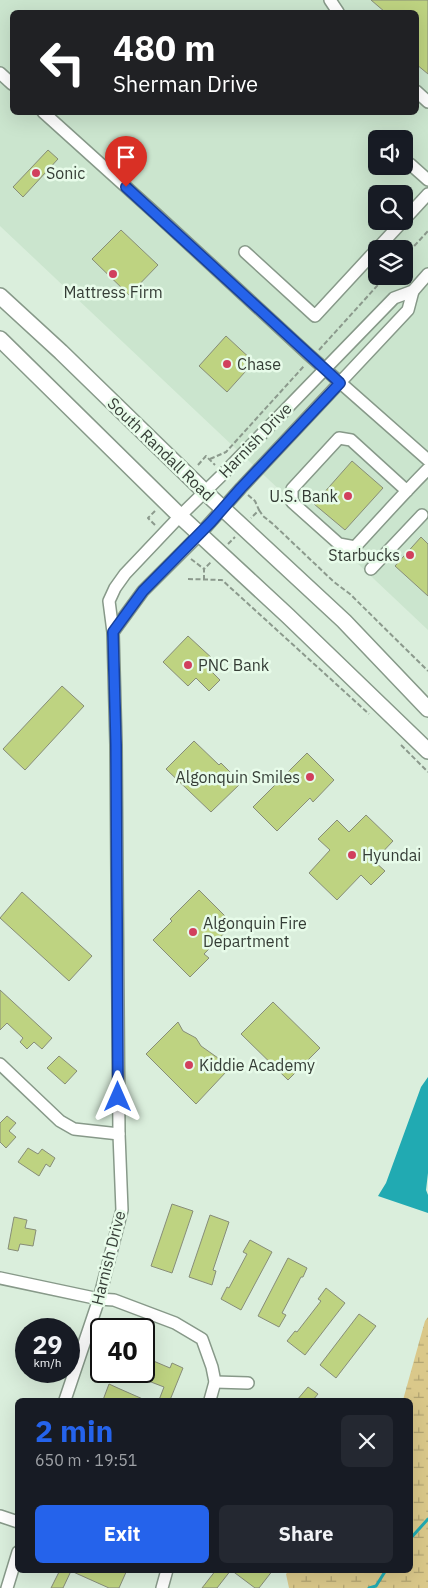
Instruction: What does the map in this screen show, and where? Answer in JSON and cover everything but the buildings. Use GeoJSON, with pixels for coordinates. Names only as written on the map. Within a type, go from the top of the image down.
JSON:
{"type":"FeatureCollection","features":[{"type":"Feature","properties":{"kind":"main road","name":"South Randall Road"},"geometry":{"type":"LineString","coordinates":[[0,296],[62,352],[205,492],[344,621],[428,709]]}},
{"type":"Feature","properties":{"kind":"main road","name":"South Randall Road"},"geometry":{"type":"LineString","coordinates":[[0,339],[180,516],[288,616],[428,751]]}},
{"type":"Feature","properties":{"kind":"street"},"geometry":{"type":"LineString","coordinates":[[0,73],[10,82]]}},
{"type":"Feature","properties":{"kind":"street"},"geometry":{"type":"LineString","coordinates":[[46,115],[312,358],[428,460]]}},
{"type":"Feature","properties":{"kind":"street"},"geometry":{"type":"LineString","coordinates":[[413,167],[428,180]]}},
{"type":"Feature","properties":{"kind":"street"},"geometry":{"type":"LineString","coordinates":[[413,210],[428,194]]}},
{"type":"Feature","properties":{"kind":"street"},"geometry":{"type":"LineString","coordinates":[[385,240],[395,230]]}},
{"type":"Feature","properties":{"kind":"street"},"geometry":{"type":"LineString","coordinates":[[245,252],[315,316],[368,259]]}},
{"type":"Feature","properties":{"kind":"street","name":"Harnish Drive"},"geometry":{"type":"LineString","coordinates":[[113,632],[143,591],[223,509],[408,310],[414,290],[428,274]]}},
{"type":"Feature","properties":{"kind":"street","name":"Harnish Drive"},"geometry":{"type":"LineString","coordinates":[[66,1398],[99,1299],[122,1210],[119,1134],[116,745],[113,632],[109,601],[125,574],[180,516],[394,298],[414,290]]}},
{"type":"Feature","properties":{"kind":"street"},"geometry":{"type":"LineString","coordinates":[[408,491],[351,440],[339,438],[292,489],[292,502],[339,544],[355,547],[408,491],[428,469]]}},
{"type":"Feature","properties":{"kind":"street"},"geometry":{"type":"LineString","coordinates":[[371,569],[422,515]]}},
{"type":"Feature","properties":{"kind":"street"},"geometry":{"type":"LineString","coordinates":[[0,1064],[60,1121],[74,1129],[119,1134]]}},
{"type":"Feature","properties":{"kind":"street"},"geometry":{"type":"LineString","coordinates":[[0,1278],[99,1299],[114,1300],[175,1323],[202,1339],[215,1382],[211,1398]]}},
{"type":"Feature","properties":{"kind":"street"},"geometry":{"type":"LineString","coordinates":[[215,1382],[248,1383]]}},
{"type":"Feature","properties":{"kind":"street"},"geometry":{"type":"LineString","coordinates":[[0,1516],[15,1521]]}},
{"type":"Feature","properties":{"kind":"street"},"geometry":{"type":"LineString","coordinates":[[7,1588],[15,1562]]}},
{"type":"Feature","properties":{"kind":"street"},"geometry":{"type":"LineString","coordinates":[[162,1588],[166,1573]]}},
{"type":"Feature","properties":{"kind":"path"},"geometry":{"type":"LineString","coordinates":[[413,247],[428,231]]}},
{"type":"Feature","properties":{"kind":"path"},"geometry":{"type":"LineString","coordinates":[[210,459],[226,452],[378,285]]}},
{"type":"Feature","properties":{"kind":"path"},"geometry":{"type":"LineString","coordinates":[[259,510],[263,516],[334,582],[350,594],[428,671]]}},
{"type":"Feature","properties":{"kind":"path"},"geometry":{"type":"LineString","coordinates":[[204,569],[204,580]]}},
{"type":"Feature","properties":{"kind":"path"},"geometry":{"type":"LineString","coordinates":[[188,579],[222,580],[374,719]]}},
{"type":"Feature","properties":{"kind":"path"},"geometry":{"type":"LineString","coordinates":[[402,745],[428,772]]}},
{"type":"Feature","properties":{"kind":"shaded area"},"geometry":{"type":"Polygon","coordinates":[[[0,0],[428,0],[428,630],[0,226],[0,0]]]}},
{"type":"Feature","properties":{"kind":"green space"},"geometry":{"type":"Polygon","coordinates":[[[428,1317],[428,1588],[289,1588],[287,1573],[413,1573],[413,1398],[404,1398],[425,1321],[428,1317]]]}},
{"type":"Feature","properties":{"kind":"water"},"geometry":{"type":"Polygon","coordinates":[[[428,1077],[428,1173],[426,1190],[428,1195],[428,1213],[378,1196],[386,1183],[421,1087],[428,1077]]]}},
{"type":"Feature","properties":{"kind":"waterway"},"geometry":{"type":"LineString","coordinates":[[413,1536],[428,1519]]}},
{"type":"Feature","properties":{"kind":"waterway"},"geometry":{"type":"LineString","coordinates":[[369,1588],[376,1586],[384,1573]]}},
{"type":"Feature","properties":{"kind":"place","name":"Sonic"},"geometry":{"type":"Point","coordinates":[36,173]}},
{"type":"Feature","properties":{"kind":"place","name":"Mattress Firm"},"geometry":{"type":"Point","coordinates":[113,274]}},
{"type":"Feature","properties":{"kind":"place","name":"Chase"},"geometry":{"type":"Point","coordinates":[227,364]}},
{"type":"Feature","properties":{"kind":"place","name":"U.S. Bank"},"geometry":{"type":"Point","coordinates":[348,496]}},
{"type":"Feature","properties":{"kind":"place","name":"Starbucks"},"geometry":{"type":"Point","coordinates":[410,555]}},
{"type":"Feature","properties":{"kind":"place","name":"PNC Bank"},"geometry":{"type":"Point","coordinates":[188,665]}},
{"type":"Feature","properties":{"kind":"place","name":"Algonquin Smiles"},"geometry":{"type":"Point","coordinates":[310,777]}},
{"type":"Feature","properties":{"kind":"place","name":"Hyundai"},"geometry":{"type":"Point","coordinates":[352,855]}},
{"type":"Feature","properties":{"kind":"place","name":"Algonquin Fire Department"},"geometry":{"type":"Point","coordinates":[193,932]}},
{"type":"Feature","properties":{"kind":"place","name":"Kiddie Academy"},"geometry":{"type":"Point","coordinates":[189,1065]}},
{"type":"Feature","properties":{"kind":"route"},"geometry":{"type":"LineString","coordinates":[[118,1097],[116,745],[113,632],[143,591],[211,522],[340,383],[126,187]]}}]}
